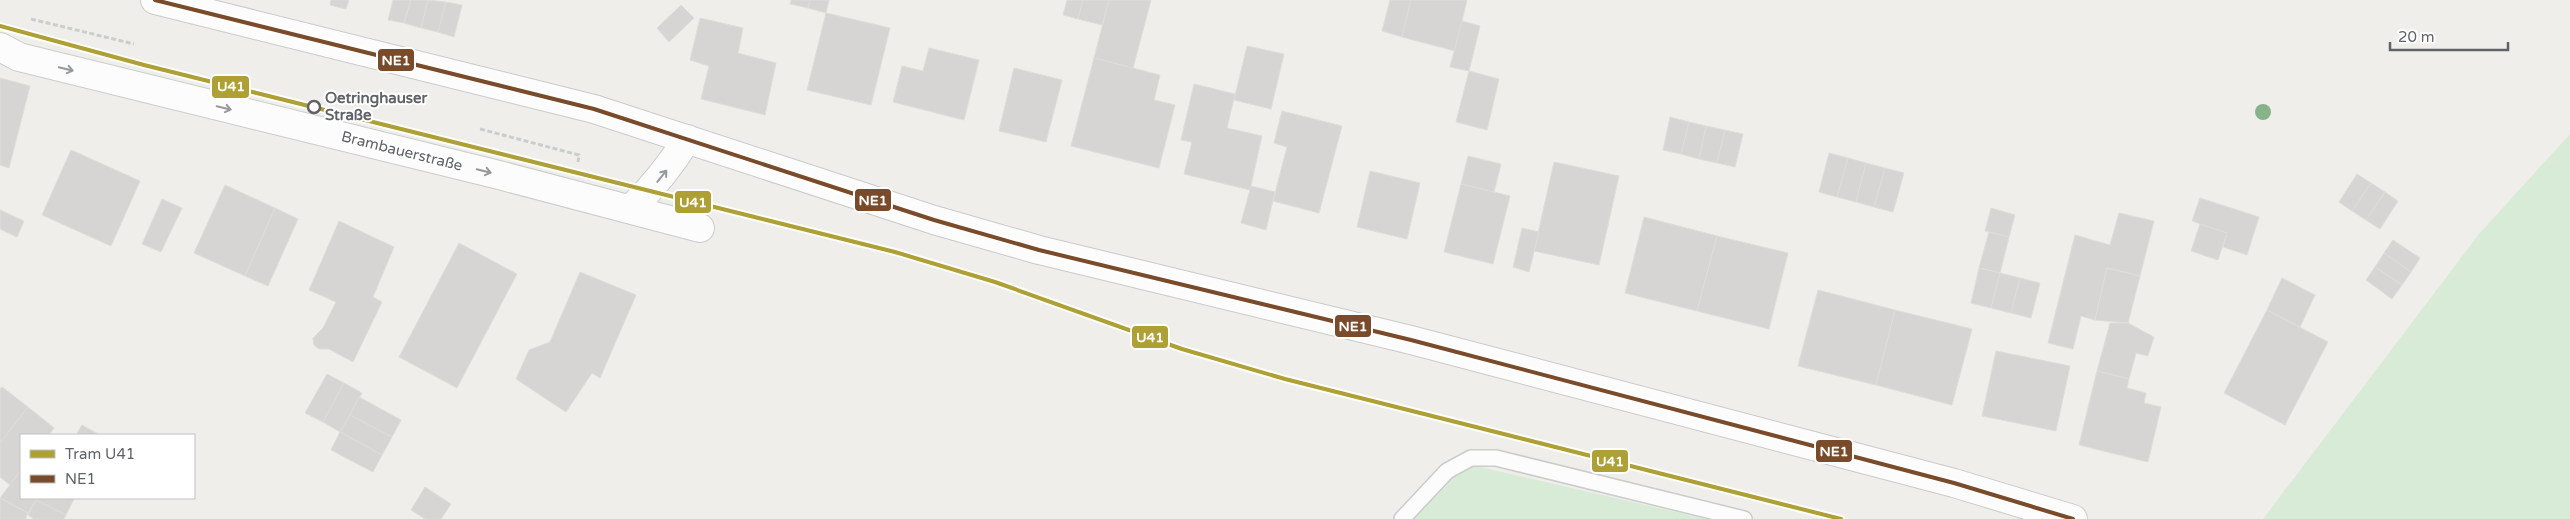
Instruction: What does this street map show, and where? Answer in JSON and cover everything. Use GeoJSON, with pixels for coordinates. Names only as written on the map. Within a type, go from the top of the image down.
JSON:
{"type":"FeatureCollection","features":[{"type":"Feature","properties":{"kind":"main road"},"geometry":{"type":"LineString","coordinates":[[155,0],[594,109],[934,220],[1030,248],[1411,340],[1954,483],[2073,519]]}},
{"type":"Feature","properties":{"kind":"main road","name":"Brambauerstraße"},"geometry":{"type":"LineString","coordinates":[[0,47],[19,58],[631,209],[700,228]]}},
{"type":"Feature","properties":{"kind":"main road"},"geometry":{"type":"LineString","coordinates":[[631,209],[651,190],[673,163],[688,139]]}},
{"type":"Feature","properties":{"kind":"lane"},"geometry":{"type":"LineString","coordinates":[[1402,519],[1447,471],[1471,458],[1496,458],[1744,519]]}},
{"type":"Feature","properties":{"kind":"path"},"geometry":{"type":"LineString","coordinates":[[31,19],[134,44]]}},
{"type":"Feature","properties":{"kind":"green space"},"geometry":{"type":"Polygon","coordinates":[[[2570,134],[2570,519],[2263,519],[2479,234],[2570,134]]]}},
{"type":"Feature","properties":{"kind":"green space"},"geometry":{"type":"Polygon","coordinates":[[[1450,460],[1706,519],[1392,519],[1450,460]]]}},
{"type":"Feature","properties":{"kind":"building"},"geometry":{"type":"Polygon","coordinates":[[[331,0],[349,0],[346,9],[330,5],[331,0]]]}},
{"type":"Feature","properties":{"kind":"building"},"geometry":{"type":"Polygon","coordinates":[[[393,0],[411,0],[404,23],[388,20],[393,0]]]}},
{"type":"Feature","properties":{"kind":"building"},"geometry":{"type":"Polygon","coordinates":[[[411,0],[428,0],[421,28],[404,23],[411,0]]]}},
{"type":"Feature","properties":{"kind":"building"},"geometry":{"type":"Polygon","coordinates":[[[428,0],[446,2],[438,32],[421,28],[428,0]]]}},
{"type":"Feature","properties":{"kind":"building"},"geometry":{"type":"Polygon","coordinates":[[[791,0],[810,0],[808,8],[790,4],[791,0]]]}},
{"type":"Feature","properties":{"kind":"building"},"geometry":{"type":"Polygon","coordinates":[[[810,0],[829,0],[826,13],[808,8],[810,0]]]}},
{"type":"Feature","properties":{"kind":"building"},"geometry":{"type":"Polygon","coordinates":[[[1067,0],[1083,0],[1078,19],[1063,15],[1067,0]]]}},
{"type":"Feature","properties":{"kind":"building"},"geometry":{"type":"Polygon","coordinates":[[[1083,0],[1109,0],[1102,25],[1078,19],[1083,0]]]}},
{"type":"Feature","properties":{"kind":"building"},"geometry":{"type":"Polygon","coordinates":[[[1109,0],[1151,0],[1133,68],[1094,58],[1109,0]]]}},
{"type":"Feature","properties":{"kind":"building"},"geometry":{"type":"Polygon","coordinates":[[[1390,0],[1411,0],[1402,37],[1382,31],[1390,0]]]}},
{"type":"Feature","properties":{"kind":"building"},"geometry":{"type":"Polygon","coordinates":[[[1411,0],[1467,0],[1455,51],[1402,37],[1411,0]]]}},
{"type":"Feature","properties":{"kind":"building"},"geometry":{"type":"Polygon","coordinates":[[[446,2],[462,5],[454,37],[438,32],[446,2]]]}},
{"type":"Feature","properties":{"kind":"building"},"geometry":{"type":"Polygon","coordinates":[[[681,5],[694,18],[669,42],[657,28],[681,5]]]}},
{"type":"Feature","properties":{"kind":"building"},"geometry":{"type":"Polygon","coordinates":[[[826,13],[890,28],[871,105],[807,90],[826,13]]]}},
{"type":"Feature","properties":{"kind":"building"},"geometry":{"type":"Polygon","coordinates":[[[700,18],[743,28],[738,53],[776,63],[765,115],[701,99],[709,66],[690,60],[700,18]]]}},
{"type":"Feature","properties":{"kind":"building"},"geometry":{"type":"Polygon","coordinates":[[[1462,21],[1480,26],[1469,71],[1450,67],[1462,21]]]}},
{"type":"Feature","properties":{"kind":"building"},"geometry":{"type":"Polygon","coordinates":[[[1247,46],[1284,54],[1271,109],[1234,100],[1247,46]]]}},
{"type":"Feature","properties":{"kind":"building"},"geometry":{"type":"Polygon","coordinates":[[[929,48],[979,60],[964,120],[893,102],[902,66],[923,71],[929,48]]]}},
{"type":"Feature","properties":{"kind":"building"},"geometry":{"type":"Polygon","coordinates":[[[1094,58],[1160,75],[1154,100],[1175,105],[1159,168],[1071,146],[1094,58]]]}},
{"type":"Feature","properties":{"kind":"building"},"geometry":{"type":"Polygon","coordinates":[[[1014,68],[1062,80],[1046,142],[999,131],[1014,68]]]}},
{"type":"Feature","properties":{"kind":"building"},"geometry":{"type":"Polygon","coordinates":[[[1469,71],[1499,79],[1487,130],[1456,122],[1469,71]]]}},
{"type":"Feature","properties":{"kind":"building"},"geometry":{"type":"Polygon","coordinates":[[[0,78],[30,86],[9,168],[0,165],[0,78]]]}},
{"type":"Feature","properties":{"kind":"building"},"geometry":{"type":"Polygon","coordinates":[[[1194,84],[1235,94],[1227,128],[1262,136],[1250,190],[1184,174],[1192,142],[1181,140],[1194,84]]]}},
{"type":"Feature","properties":{"kind":"building"},"geometry":{"type":"Polygon","coordinates":[[[1282,111],[1342,126],[1319,213],[1273,201],[1287,147],[1274,143],[1282,111]]]}},
{"type":"Feature","properties":{"kind":"building"},"geometry":{"type":"Polygon","coordinates":[[[1670,117],[1689,122],[1681,154],[1663,150],[1670,117]]]}},
{"type":"Feature","properties":{"kind":"building"},"geometry":{"type":"Polygon","coordinates":[[[1689,122],[1706,126],[1699,159],[1681,154],[1689,122]]]}},
{"type":"Feature","properties":{"kind":"building"},"geometry":{"type":"Polygon","coordinates":[[[1706,126],[1725,130],[1717,163],[1699,159],[1706,126]]]}},
{"type":"Feature","properties":{"kind":"building"},"geometry":{"type":"Polygon","coordinates":[[[1725,130],[1743,134],[1735,167],[1717,163],[1725,130]]]}},
{"type":"Feature","properties":{"kind":"building"},"geometry":{"type":"Polygon","coordinates":[[[71,150],[140,181],[111,246],[42,215],[71,150]]]}},
{"type":"Feature","properties":{"kind":"building"},"geometry":{"type":"Polygon","coordinates":[[[1829,153],[1848,158],[1837,197],[1819,192],[1829,153]]]}},
{"type":"Feature","properties":{"kind":"building"},"geometry":{"type":"Polygon","coordinates":[[[1468,156],[1501,164],[1494,192],[1461,184],[1468,156]]]}},
{"type":"Feature","properties":{"kind":"building"},"geometry":{"type":"Polygon","coordinates":[[[1848,158],[1866,163],[1856,202],[1837,197],[1848,158]]]}},
{"type":"Feature","properties":{"kind":"building"},"geometry":{"type":"Polygon","coordinates":[[[1554,162],[1619,176],[1599,265],[1534,251],[1554,162]]]}},
{"type":"Feature","properties":{"kind":"building"},"geometry":{"type":"Polygon","coordinates":[[[1866,163],[1885,168],[1874,207],[1856,202],[1866,163]]]}},
{"type":"Feature","properties":{"kind":"building"},"geometry":{"type":"Polygon","coordinates":[[[1885,168],[1904,173],[1893,212],[1874,207],[1885,168]]]}},
{"type":"Feature","properties":{"kind":"building"},"geometry":{"type":"Polygon","coordinates":[[[1370,171],[1420,183],[1407,239],[1357,227],[1370,171]]]}},
{"type":"Feature","properties":{"kind":"building"},"geometry":{"type":"Polygon","coordinates":[[[2357,174],[2371,183],[2352,211],[2339,202],[2357,174]]]}},
{"type":"Feature","properties":{"kind":"building"},"geometry":{"type":"Polygon","coordinates":[[[2371,183],[2385,192],[2366,220],[2352,211],[2371,183]]]}},
{"type":"Feature","properties":{"kind":"building"},"geometry":{"type":"Polygon","coordinates":[[[1461,184],[1510,196],[1493,264],[1444,252],[1461,184]]]}},
{"type":"Feature","properties":{"kind":"building"},"geometry":{"type":"Polygon","coordinates":[[[225,185],[275,208],[245,276],[194,253],[225,185]]]}},
{"type":"Feature","properties":{"kind":"building"},"geometry":{"type":"Polygon","coordinates":[[[1251,186],[1275,192],[1266,230],[1241,223],[1251,186]]]}},
{"type":"Feature","properties":{"kind":"building"},"geometry":{"type":"Polygon","coordinates":[[[2385,192],[2398,201],[2380,229],[2366,220],[2385,192]]]}},
{"type":"Feature","properties":{"kind":"building"},"geometry":{"type":"Polygon","coordinates":[[[2200,198],[2259,217],[2247,255],[2223,247],[2227,233],[2192,221],[2200,198]]]}},
{"type":"Feature","properties":{"kind":"building"},"geometry":{"type":"Polygon","coordinates":[[[162,199],[182,208],[161,252],[142,244],[162,199]]]}},
{"type":"Feature","properties":{"kind":"building"},"geometry":{"type":"Polygon","coordinates":[[[275,208],[298,219],[268,286],[245,276],[275,208]]]}},
{"type":"Feature","properties":{"kind":"building"},"geometry":{"type":"Polygon","coordinates":[[[1991,208],[2015,215],[2009,237],[1985,231],[1991,208]]]}},
{"type":"Feature","properties":{"kind":"building"},"geometry":{"type":"Polygon","coordinates":[[[0,210],[24,221],[17,237],[0,229],[0,210]]]}},
{"type":"Feature","properties":{"kind":"building"},"geometry":{"type":"Polygon","coordinates":[[[2119,213],[2154,221],[2140,276],[2107,268],[2095,320],[2081,316],[2073,349],[2048,343],[2075,235],[2110,245],[2119,213]]]}},
{"type":"Feature","properties":{"kind":"building"},"geometry":{"type":"Polygon","coordinates":[[[1644,217],[1717,236],[1697,311],[1625,293],[1644,217]]]}},
{"type":"Feature","properties":{"kind":"building"},"geometry":{"type":"Polygon","coordinates":[[[339,221],[394,247],[373,297],[382,302],[353,362],[329,349],[319,349],[314,345],[313,338],[323,328],[336,302],[309,290],[339,221]]]}},
{"type":"Feature","properties":{"kind":"building"},"geometry":{"type":"Polygon","coordinates":[[[2200,224],[2227,233],[2218,260],[2191,251],[2200,224]]]}},
{"type":"Feature","properties":{"kind":"building"},"geometry":{"type":"Polygon","coordinates":[[[1522,228],[1539,232],[1529,272],[1513,267],[1522,228]]]}},
{"type":"Feature","properties":{"kind":"building"},"geometry":{"type":"Polygon","coordinates":[[[1989,232],[2009,237],[2000,273],[1979,268],[1989,232]]]}},
{"type":"Feature","properties":{"kind":"building"},"geometry":{"type":"Polygon","coordinates":[[[1717,236],[1788,253],[1769,329],[1697,311],[1717,236]]]}},
{"type":"Feature","properties":{"kind":"building"},"geometry":{"type":"Polygon","coordinates":[[[2393,240],[2420,258],[2411,272],[2384,253],[2393,240]]]}},
{"type":"Feature","properties":{"kind":"building"},"geometry":{"type":"Polygon","coordinates":[[[459,243],[517,274],[457,388],[399,357],[459,243]]]}},
{"type":"Feature","properties":{"kind":"building"},"geometry":{"type":"Polygon","coordinates":[[[2384,253],[2411,272],[2402,285],[2375,267],[2384,253]]]}},
{"type":"Feature","properties":{"kind":"building"},"geometry":{"type":"Polygon","coordinates":[[[2375,267],[2402,285],[2392,299],[2366,280],[2375,267]]]}},
{"type":"Feature","properties":{"kind":"building"},"geometry":{"type":"Polygon","coordinates":[[[1979,268],[2000,273],[1991,308],[1971,303],[1979,268]]]}},
{"type":"Feature","properties":{"kind":"building"},"geometry":{"type":"Polygon","coordinates":[[[2107,268],[2140,276],[2128,323],[2095,320],[2107,268]]]}},
{"type":"Feature","properties":{"kind":"building"},"geometry":{"type":"Polygon","coordinates":[[[580,272],[636,295],[600,378],[592,373],[566,412],[516,379],[529,350],[550,342],[580,272]]]}},
{"type":"Feature","properties":{"kind":"building"},"geometry":{"type":"Polygon","coordinates":[[[2000,273],[2020,278],[2011,313],[1991,308],[2000,273]]]}},
{"type":"Feature","properties":{"kind":"building"},"geometry":{"type":"Polygon","coordinates":[[[2020,278],[2040,283],[2031,318],[2011,313],[2020,278]]]}},
{"type":"Feature","properties":{"kind":"building"},"geometry":{"type":"Polygon","coordinates":[[[2282,278],[2315,295],[2300,327],[2267,310],[2282,278]]]}},
{"type":"Feature","properties":{"kind":"building"},"geometry":{"type":"Polygon","coordinates":[[[1818,290],[1895,310],[1876,385],[1798,366],[1818,290]]]}},
{"type":"Feature","properties":{"kind":"building"},"geometry":{"type":"Polygon","coordinates":[[[1895,310],[1972,329],[1952,405],[1876,385],[1895,310]]]}},
{"type":"Feature","properties":{"kind":"building"},"geometry":{"type":"Polygon","coordinates":[[[2267,310],[2328,342],[2285,425],[2224,393],[2267,310]]]}},
{"type":"Feature","properties":{"kind":"building"},"geometry":{"type":"Polygon","coordinates":[[[2110,323],[2128,323],[2154,337],[2148,356],[2136,353],[2129,379],[2097,371],[2110,323]]]}},
{"type":"Feature","properties":{"kind":"building"},"geometry":{"type":"Polygon","coordinates":[[[1996,351],[2070,366],[2056,431],[1982,416],[1996,351]]]}},
{"type":"Feature","properties":{"kind":"building"},"geometry":{"type":"Polygon","coordinates":[[[2097,371],[2129,379],[2127,388],[2146,393],[2144,403],[2161,407],[2148,462],[2079,445],[2097,371]]]}},
{"type":"Feature","properties":{"kind":"building"},"geometry":{"type":"Polygon","coordinates":[[[327,374],[344,383],[323,422],[305,413],[327,374]]]}},
{"type":"Feature","properties":{"kind":"building"},"geometry":{"type":"Polygon","coordinates":[[[344,383],[362,393],[340,432],[323,422],[344,383]]]}},
{"type":"Feature","properties":{"kind":"building"},"geometry":{"type":"Polygon","coordinates":[[[2,387],[28,407],[0,443],[0,389],[2,387]]]}},
{"type":"Feature","properties":{"kind":"building"},"geometry":{"type":"Polygon","coordinates":[[[359,397],[401,420],[392,437],[350,415],[359,397]]]}},
{"type":"Feature","properties":{"kind":"building"},"geometry":{"type":"Polygon","coordinates":[[[28,407],[54,428],[50,434],[20,434],[20,471],[10,485],[0,477],[0,443],[28,407]]]}},
{"type":"Feature","properties":{"kind":"building"},"geometry":{"type":"Polygon","coordinates":[[[350,415],[392,437],[382,455],[340,432],[350,415]]]}},
{"type":"Feature","properties":{"kind":"building"},"geometry":{"type":"Polygon","coordinates":[[[82,425],[98,434],[77,434],[82,425]]]}},
{"type":"Feature","properties":{"kind":"building"},"geometry":{"type":"Polygon","coordinates":[[[340,432],[382,455],[373,472],[331,450],[340,432]]]}},
{"type":"Feature","properties":{"kind":"building"},"geometry":{"type":"Polygon","coordinates":[[[20,471],[20,499],[36,499],[28,513],[0,498],[20,471]]]}},
{"type":"Feature","properties":{"kind":"building"},"geometry":{"type":"Polygon","coordinates":[[[425,487],[451,504],[441,519],[425,519],[411,510],[425,487]]]}},
{"type":"Feature","properties":{"kind":"building"},"geometry":{"type":"Polygon","coordinates":[[[0,498],[28,513],[25,519],[0,519],[0,498]]]}},
{"type":"Feature","properties":{"kind":"building"},"geometry":{"type":"Polygon","coordinates":[[[36,499],[74,499],[66,515],[36,499]]]}},
{"type":"Feature","properties":{"kind":"building"},"geometry":{"type":"Polygon","coordinates":[[[36,500],[66,515],[64,519],[34,519],[28,515],[36,500]]]}},
{"type":"Feature","properties":{"kind":"tram line","name":"U41"},"geometry":{"type":"LineString","coordinates":[[0,26],[144,65],[895,252],[995,282],[1182,349],[1285,379],[1841,519]]}},
{"type":"Feature","properties":{"kind":"transit line","name":"NE1"},"geometry":{"type":"LineString","coordinates":[[155,0],[594,109],[934,220],[1039,250],[1411,340],[1954,483],[2073,519]]}},
{"type":"Feature","properties":{"kind":"place","name":"Oetringhauser Straße"},"geometry":{"type":"Point","coordinates":[314,107]}}]}
